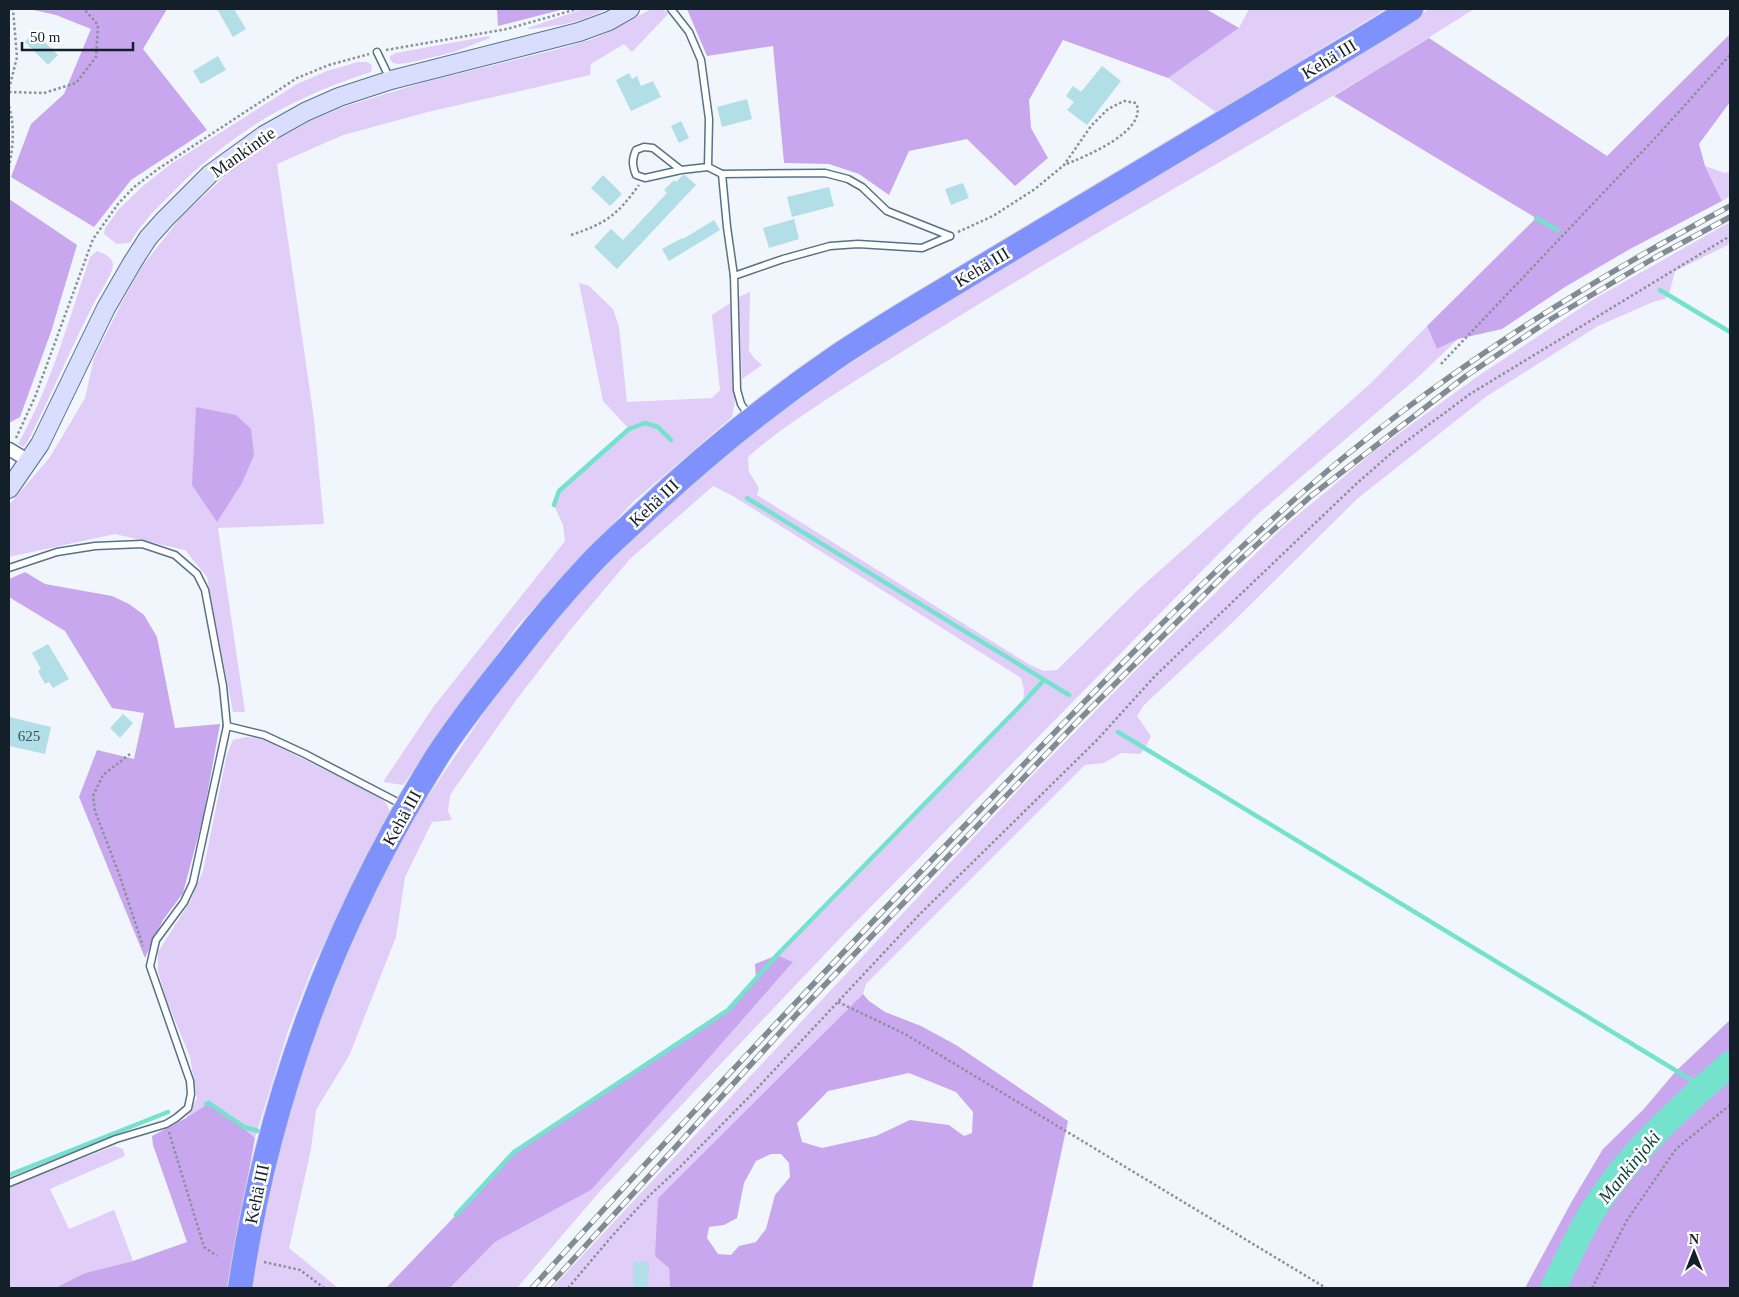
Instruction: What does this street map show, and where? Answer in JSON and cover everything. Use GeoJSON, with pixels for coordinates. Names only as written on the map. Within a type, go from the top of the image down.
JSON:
{"type":"FeatureCollection","features":[{"type":"Feature","properties":{"kind":"highway","name":"Kehä III"},"geometry":{"type":"LineString","coordinates":[[240,1288],[247,1240],[279,1102],[323,978],[352,911],[407,807],[472,705],[552,606],[595,559],[674,484],[751,420],[837,357],[1022,243],[1411,9]]}},
{"type":"Feature","properties":{"kind":"street","name":"Mankintie"},"geometry":{"type":"LineString","coordinates":[[9,488],[40,444],[57,413],[106,308],[132,262],[148,238],[210,174],[264,134],[305,112],[339,97],[391,80],[579,32],[609,21],[630,9]]}},
{"type":"Feature","properties":{"kind":"street"},"geometry":{"type":"LineString","coordinates":[[9,449],[29,461]]}},
{"type":"Feature","properties":{"kind":"lane"},"geometry":{"type":"LineString","coordinates":[[671,9],[689,32],[701,60],[708,118],[708,167]]}},
{"type":"Feature","properties":{"kind":"lane"},"geometry":{"type":"LineString","coordinates":[[376,52],[391,80]]}},
{"type":"Feature","properties":{"kind":"lane"},"geometry":{"type":"LineString","coordinates":[[681,170],[652,148],[644,147],[636,150],[633,157],[633,168],[636,174],[645,178],[681,170],[708,167],[722,174],[825,172],[848,179],[862,187],[887,212],[950,236]]}},
{"type":"Feature","properties":{"kind":"lane"},"geometry":{"type":"LineString","coordinates":[[722,174],[734,276],[737,390],[741,404],[751,420]]}},
{"type":"Feature","properties":{"kind":"lane"},"geometry":{"type":"LineString","coordinates":[[734,276],[783,259],[830,246],[858,244],[922,248],[950,236]]}},
{"type":"Feature","properties":{"kind":"lane"},"geometry":{"type":"LineString","coordinates":[[9,568],[57,552],[95,546],[142,544],[175,555],[197,574],[205,590],[223,686],[227,726],[193,883],[184,902],[156,940],[150,966],[190,1081],[191,1094],[188,1108],[166,1124],[116,1139],[9,1183]]}},
{"type":"Feature","properties":{"kind":"lane"},"geometry":{"type":"LineString","coordinates":[[227,726],[264,735],[407,807]]}},
{"type":"Feature","properties":{"kind":"path"},"geometry":{"type":"LineString","coordinates":[[13,9],[17,57],[9,91],[44,93],[76,83],[96,57],[98,25],[84,9]]}},
{"type":"Feature","properties":{"kind":"path"},"geometry":{"type":"LineString","coordinates":[[9,449],[35,397],[93,239],[118,204],[134,187],[158,169],[297,78],[329,64],[376,52],[507,29],[578,9]]}},
{"type":"Feature","properties":{"kind":"path"},"geometry":{"type":"LineString","coordinates":[[1441,364],[1658,135],[1730,55]]}},
{"type":"Feature","properties":{"kind":"path"},"geometry":{"type":"LineString","coordinates":[[950,236],[993,216],[1035,189],[1064,165],[1091,126],[1108,109],[1124,101],[1136,104],[1138,115],[1130,129],[1092,153],[1064,165]]}},
{"type":"Feature","properties":{"kind":"path"},"geometry":{"type":"LineString","coordinates":[[9,106],[14,134],[9,167]]}},
{"type":"Feature","properties":{"kind":"path"},"geometry":{"type":"LineString","coordinates":[[572,235],[594,228],[616,214],[645,178]]}},
{"type":"Feature","properties":{"kind":"path"},"geometry":{"type":"LineString","coordinates":[[568,1288],[613,1235],[749,1097],[919,915],[1097,740],[1155,676],[1355,484],[1389,455],[1470,394],[1730,236]]}},
{"type":"Feature","properties":{"kind":"path"},"geometry":{"type":"LineString","coordinates":[[130,754],[103,775],[93,796],[95,811],[119,874],[150,966]]}},
{"type":"Feature","properties":{"kind":"path"},"geometry":{"type":"LineString","coordinates":[[838,1002],[905,1034],[1326,1288]]}},
{"type":"Feature","properties":{"kind":"path"},"geometry":{"type":"LineString","coordinates":[[1592,1288],[1627,1220],[1676,1149],[1730,1105]]}},
{"type":"Feature","properties":{"kind":"path"},"geometry":{"type":"LineString","coordinates":[[166,1124],[204,1247],[217,1256]]}},
{"type":"Feature","properties":{"kind":"path"},"geometry":{"type":"LineString","coordinates":[[264,1262],[300,1270],[324,1288]]}},
{"type":"Feature","properties":{"kind":"shaded area"},"geometry":{"type":"Polygon","coordinates":[[[29,9],[167,9],[143,49],[207,130],[131,180],[94,227],[11,177],[31,124],[64,94],[91,29],[56,15],[29,9]]]}},
{"type":"Feature","properties":{"kind":"shaded area"},"geometry":{"type":"Polygon","coordinates":[[[497,9],[564,9],[498,26],[497,9]]]}},
{"type":"Feature","properties":{"kind":"shaded area"},"geometry":{"type":"Polygon","coordinates":[[[583,9],[607,9],[587,18],[569,23],[528,29],[528,28],[583,9]]]}},
{"type":"Feature","properties":{"kind":"shaded area"},"geometry":{"type":"Polygon","coordinates":[[[651,9],[661,9],[669,13],[632,52],[624,44],[591,64],[590,75],[432,111],[343,135],[277,164],[314,419],[324,524],[218,528],[245,712],[233,712],[207,577],[185,550],[115,534],[9,557],[9,505],[50,457],[85,398],[94,358],[140,269],[181,217],[236,166],[265,146],[310,121],[343,107],[421,83],[590,40],[614,30],[651,9]]]}},
{"type":"Feature","properties":{"kind":"shaded area"},"geometry":{"type":"Polygon","coordinates":[[[687,9],[1206,9],[1239,28],[1168,78],[1063,40],[1029,100],[1031,128],[1048,158],[1015,186],[967,139],[909,151],[889,195],[859,174],[829,164],[784,163],[773,46],[707,56],[687,9]]]}},
{"type":"Feature","properties":{"kind":"shaded area"},"geometry":{"type":"Polygon","coordinates":[[[1249,9],[1386,9],[1216,112],[1168,78],[1239,28],[1249,9]]]}},
{"type":"Feature","properties":{"kind":"shaded area"},"geometry":{"type":"Polygon","coordinates":[[[1429,9],[1474,9],[1346,88],[1022,278],[857,380],[794,421],[757,449],[748,457],[749,472],[759,488],[757,495],[1030,665],[1044,671],[1057,670],[1140,588],[1371,383],[1427,326],[1437,349],[1458,339],[1416,379],[1259,513],[845,933],[601,1190],[517,1288],[450,1288],[495,1242],[591,1190],[793,962],[777,955],[1023,703],[1024,689],[1021,678],[733,496],[713,486],[630,559],[571,629],[517,699],[450,795],[448,811],[452,820],[432,822],[405,877],[396,937],[349,1056],[316,1110],[311,1149],[289,1248],[338,1288],[252,1288],[259,1245],[295,1085],[352,937],[415,816],[498,692],[598,571],[693,480],[788,405],[916,320],[1429,9]]]}},
{"type":"Feature","properties":{"kind":"shaded area"},"geometry":{"type":"Polygon","coordinates":[[[1730,34],[1730,102],[1699,144],[1705,166],[1722,201],[1630,249],[1565,287],[1502,329],[1458,339],[1437,349],[1427,326],[1536,218],[1334,96],[1429,38],[1607,156],[1730,34]]]}},
{"type":"Feature","properties":{"kind":"shaded area"},"geometry":{"type":"Polygon","coordinates":[[[489,36],[490,38],[454,52],[408,63],[393,63],[390,59],[390,56],[396,53],[489,36]]]}},
{"type":"Feature","properties":{"kind":"shaded area"},"geometry":{"type":"Polygon","coordinates":[[[358,62],[371,64],[371,72],[342,82],[289,105],[265,118],[219,150],[196,169],[156,209],[130,243],[117,244],[104,234],[105,228],[119,209],[143,186],[171,164],[297,84],[327,71],[358,62]]]}},
{"type":"Feature","properties":{"kind":"shaded area"},"geometry":{"type":"Polygon","coordinates":[[[1705,166],[1725,173],[1730,171],[1730,196],[1722,201],[1705,166]]]}},
{"type":"Feature","properties":{"kind":"shaded area"},"geometry":{"type":"Polygon","coordinates":[[[9,199],[77,245],[51,332],[20,417],[9,423],[9,199]]]}},
{"type":"Feature","properties":{"kind":"shaded area"},"geometry":{"type":"Polygon","coordinates":[[[1730,222],[1730,244],[1675,271],[1670,291],[1665,299],[1653,302],[1598,326],[1487,396],[1357,499],[1234,621],[1144,705],[1137,716],[1151,736],[1140,754],[1121,753],[1104,763],[1085,765],[866,984],[863,994],[658,1198],[669,1268],[670,1288],[552,1288],[1020,788],[1135,671],[1281,529],[1376,450],[1478,376],[1594,299],[1730,222]]]}},
{"type":"Feature","properties":{"kind":"shaded area"},"geometry":{"type":"Polygon","coordinates":[[[97,251],[110,258],[113,262],[112,269],[27,443],[23,447],[18,444],[50,376],[90,257],[97,251]]]}},
{"type":"Feature","properties":{"kind":"shaded area"},"geometry":{"type":"Polygon","coordinates":[[[579,283],[589,286],[613,309],[619,327],[627,402],[712,398],[720,390],[712,315],[730,303],[735,401],[732,417],[633,502],[518,625],[403,785],[383,782],[434,706],[565,541],[563,525],[554,505],[559,491],[629,429],[603,401],[579,283]]]}},
{"type":"Feature","properties":{"kind":"shaded area"},"geometry":{"type":"Polygon","coordinates":[[[750,292],[749,351],[762,365],[742,379],[739,297],[750,292]]]}},
{"type":"Feature","properties":{"kind":"shaded area"},"geometry":{"type":"Polygon","coordinates":[[[196,407],[236,415],[251,429],[254,455],[242,483],[217,522],[192,485],[196,407]]]}},
{"type":"Feature","properties":{"kind":"shaded area"},"geometry":{"type":"Polygon","coordinates":[[[25,572],[45,584],[112,596],[129,604],[144,615],[157,637],[175,728],[220,724],[203,818],[183,893],[163,920],[145,958],[79,797],[97,750],[134,759],[144,713],[112,708],[65,631],[9,597],[9,579],[25,572]]]}},
{"type":"Feature","properties":{"kind":"shaded area"},"geometry":{"type":"Polygon","coordinates":[[[246,737],[261,738],[379,797],[386,803],[390,811],[313,966],[288,1031],[255,1138],[225,1112],[209,1103],[186,1118],[197,1098],[190,1057],[167,1001],[158,971],[158,952],[191,900],[203,871],[227,754],[233,740],[246,737]]]}},
{"type":"Feature","properties":{"kind":"shaded area"},"geometry":{"type":"Polygon","coordinates":[[[777,955],[793,962],[591,1190],[495,1242],[450,1288],[386,1288],[514,1152],[728,1010],[756,979],[755,964],[777,955]]]}},
{"type":"Feature","properties":{"kind":"shaded area"},"geometry":{"type":"Polygon","coordinates":[[[863,994],[869,1001],[885,1012],[921,1026],[956,1045],[1068,1121],[1032,1288],[670,1288],[669,1268],[655,1256],[658,1198],[863,994]],[[909,1073],[828,1091],[797,1123],[802,1142],[822,1148],[876,1136],[910,1120],[949,1125],[964,1136],[972,1133],[973,1112],[956,1092],[909,1073]],[[771,1154],[756,1161],[744,1183],[737,1218],[724,1225],[709,1227],[707,1238],[718,1254],[731,1255],[739,1246],[756,1242],[766,1229],[775,1195],[790,1177],[789,1163],[781,1154],[771,1154]]]}},
{"type":"Feature","properties":{"kind":"shaded area"},"geometry":{"type":"Polygon","coordinates":[[[1730,1020],[1730,1288],[1525,1288],[1572,1201],[1603,1149],[1643,1110],[1676,1071],[1730,1020]]]}},
{"type":"Feature","properties":{"kind":"shaded area"},"geometry":{"type":"Polygon","coordinates":[[[209,1103],[225,1112],[255,1138],[227,1288],[55,1288],[85,1273],[133,1261],[187,1242],[153,1145],[152,1136],[209,1103]]]}},
{"type":"Feature","properties":{"kind":"shaded area"},"geometry":{"type":"Polygon","coordinates":[[[114,1146],[123,1149],[125,1156],[50,1189],[69,1229],[114,1210],[133,1261],[85,1273],[55,1288],[9,1288],[9,1187],[114,1146]]]}},
{"type":"Feature","properties":{"kind":"building"},"geometry":{"type":"Polygon","coordinates":[[[217,9],[234,9],[246,29],[233,37],[217,9]]]}},
{"type":"Feature","properties":{"kind":"building"},"geometry":{"type":"Polygon","coordinates":[[[34,32],[58,55],[48,65],[25,42],[34,32]]]}},
{"type":"Feature","properties":{"kind":"building"},"geometry":{"type":"Polygon","coordinates":[[[218,56],[226,70],[201,84],[193,71],[218,56]]]}},
{"type":"Feature","properties":{"kind":"building"},"geometry":{"type":"Polygon","coordinates":[[[1102,66],[1121,81],[1087,125],[1067,110],[1074,102],[1066,96],[1073,86],[1081,92],[1102,66]]]}},
{"type":"Feature","properties":{"kind":"building"},"geometry":{"type":"Polygon","coordinates":[[[629,73],[632,79],[637,76],[641,86],[653,81],[661,97],[631,111],[616,80],[629,73]]]}},
{"type":"Feature","properties":{"kind":"building"},"geometry":{"type":"Polygon","coordinates":[[[747,99],[752,119],[722,127],[717,107],[747,99]]]}},
{"type":"Feature","properties":{"kind":"building"},"geometry":{"type":"Polygon","coordinates":[[[681,121],[689,138],[679,143],[671,126],[681,121]]]}},
{"type":"Feature","properties":{"kind":"building"},"geometry":{"type":"Polygon","coordinates":[[[603,175],[622,194],[610,206],[591,188],[603,175]]]}},
{"type":"Feature","properties":{"kind":"building"},"geometry":{"type":"Polygon","coordinates":[[[683,175],[696,185],[617,269],[594,247],[611,229],[623,240],[667,193],[664,190],[674,180],[676,182],[683,175]]]}},
{"type":"Feature","properties":{"kind":"building"},"geometry":{"type":"Polygon","coordinates":[[[963,183],[969,198],[951,205],[945,189],[963,183]]]}},
{"type":"Feature","properties":{"kind":"building"},"geometry":{"type":"Polygon","coordinates":[[[829,187],[834,206],[792,217],[787,197],[829,187]]]}},
{"type":"Feature","properties":{"kind":"building"},"geometry":{"type":"Polygon","coordinates":[[[794,219],[799,239],[769,248],[763,228],[794,219]]]}},
{"type":"Feature","properties":{"kind":"building"},"geometry":{"type":"Polygon","coordinates":[[[714,220],[720,230],[669,261],[662,249],[714,220]]]}},
{"type":"Feature","properties":{"kind":"building"},"geometry":{"type":"Polygon","coordinates":[[[48,644],[69,679],[53,688],[49,682],[45,684],[38,671],[41,669],[32,653],[48,644]]]}},
{"type":"Feature","properties":{"kind":"building"},"geometry":{"type":"Polygon","coordinates":[[[123,714],[133,723],[120,738],[110,728],[123,714]]]}},
{"type":"Feature","properties":{"kind":"building"},"geometry":{"type":"Polygon","coordinates":[[[9,717],[51,727],[45,754],[9,746],[9,717]]]}},
{"type":"Feature","properties":{"kind":"building"},"geometry":{"type":"Polygon","coordinates":[[[634,1262],[649,1262],[648,1288],[633,1288],[634,1262]]]}},
{"type":"Feature","properties":{"kind":"waterway"},"geometry":{"type":"LineString","coordinates":[[1536,218],[1558,230]]}},
{"type":"Feature","properties":{"kind":"waterway"},"geometry":{"type":"LineString","coordinates":[[1660,290],[1730,332]]}},
{"type":"Feature","properties":{"kind":"waterway"},"geometry":{"type":"LineString","coordinates":[[554,505],[559,491],[629,429],[645,423],[658,427],[671,440]]}},
{"type":"Feature","properties":{"kind":"waterway"},"geometry":{"type":"LineString","coordinates":[[747,498],[1069,695]]}},
{"type":"Feature","properties":{"kind":"waterway"},"geometry":{"type":"LineString","coordinates":[[456,1215],[514,1152],[728,1010],[777,955],[1044,680]]}},
{"type":"Feature","properties":{"kind":"waterway"},"geometry":{"type":"LineString","coordinates":[[1118,732],[1703,1087]]}},
{"type":"Feature","properties":{"kind":"waterway","name":"Mankinjoki"},"geometry":{"type":"LineString","coordinates":[[1553,1288],[1589,1217],[1619,1174],[1672,1116],[1730,1064]]}},
{"type":"Feature","properties":{"kind":"waterway"},"geometry":{"type":"LineString","coordinates":[[206,1104],[209,1103],[244,1127],[258,1131]]}},
{"type":"Feature","properties":{"kind":"waterway"},"geometry":{"type":"LineString","coordinates":[[9,1175],[168,1112]]}},
{"type":"Feature","properties":{"kind":"railway"},"geometry":{"type":"LineString","coordinates":[[532,1288],[739,1063],[1036,751],[1167,618],[1258,532],[1353,450],[1404,410],[1509,336],[1618,269],[1730,206]]}},
{"type":"Feature","properties":{"kind":"railway"},"geometry":{"type":"LineString","coordinates":[[547,1288],[797,1014],[1080,719],[1231,568],[1311,496],[1466,376],[1551,319],[1656,257],[1730,217]]}}]}
